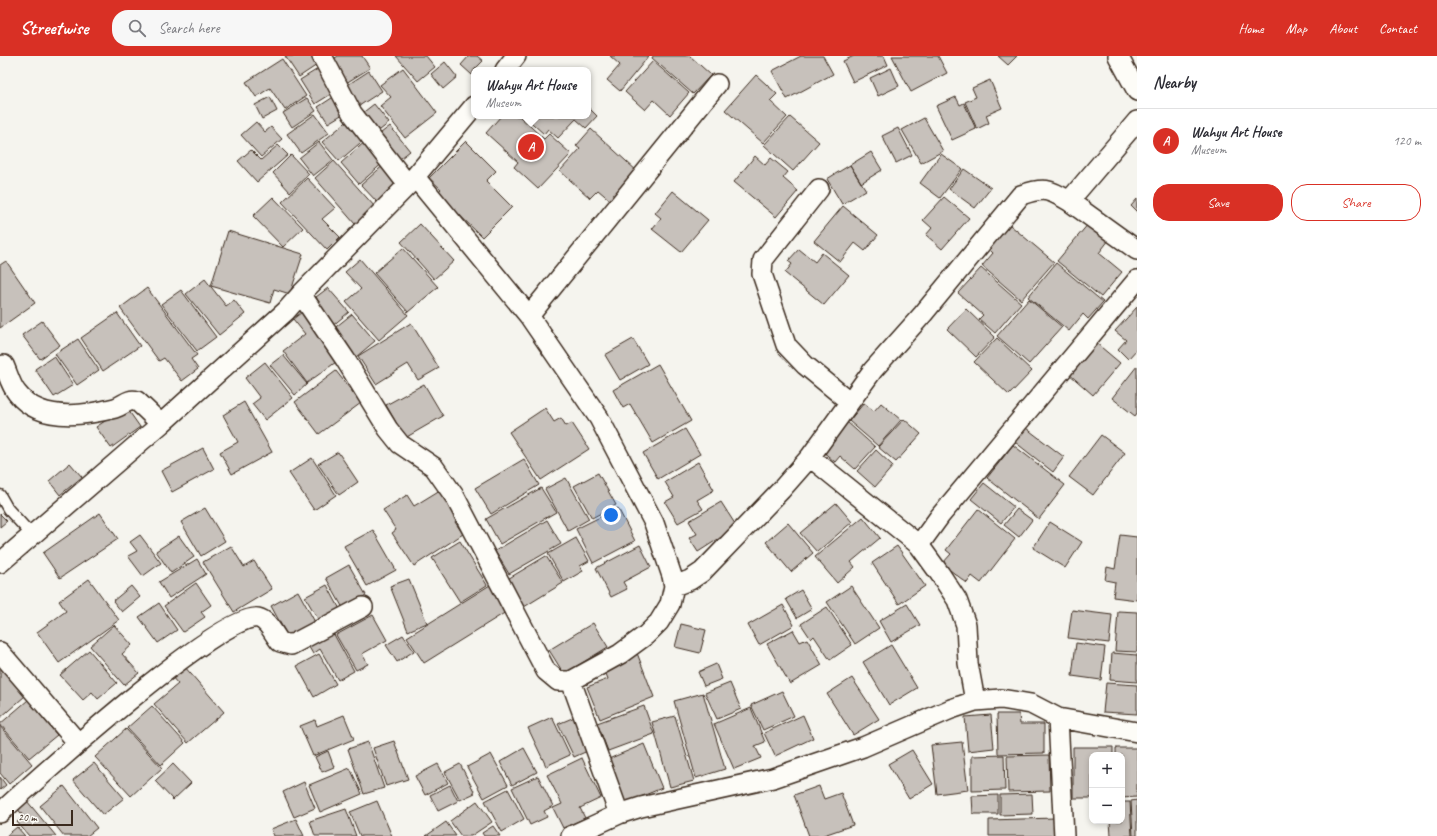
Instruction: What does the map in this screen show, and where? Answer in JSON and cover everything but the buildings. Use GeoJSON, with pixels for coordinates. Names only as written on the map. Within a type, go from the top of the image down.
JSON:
{"type":"FeatureCollection","features":[{"type":"Feature","properties":{"kind":"street"},"geometry":{"type":"LineString","coordinates":[[301,294],[345,359],[384,423],[400,444],[434,467],[441,475],[455,497],[546,670],[558,681],[571,681],[620,654],[659,622],[670,604],[674,586],[654,523],[599,418],[529,316],[352,113],[322,56]]}},
{"type":"Feature","properties":{"kind":"street"},"geometry":{"type":"LineString","coordinates":[[507,67],[516,56]]}},
{"type":"Feature","properties":{"kind":"street"},"geometry":{"type":"LineString","coordinates":[[1118,56],[1137,91]]}},
{"type":"Feature","properties":{"kind":"street"},"geometry":{"type":"LineString","coordinates":[[529,316],[716,84]]}},
{"type":"Feature","properties":{"kind":"street"},"geometry":{"type":"LineString","coordinates":[[0,563],[161,424],[286,311],[412,181],[471,110]]}},
{"type":"Feature","properties":{"kind":"street"},"geometry":{"type":"LineString","coordinates":[[1069,202],[1137,121]]}},
{"type":"Feature","properties":{"kind":"street"},"geometry":{"type":"LineString","coordinates":[[819,189],[763,260],[762,274],[786,345],[805,365],[850,402]]}},
{"type":"Feature","properties":{"kind":"street"},"geometry":{"type":"LineString","coordinates":[[674,586],[690,580],[702,572],[781,490],[810,457],[874,370],[923,314],[1021,195],[1034,190],[1052,190],[1137,250]]}},
{"type":"Feature","properties":{"kind":"street"},"geometry":{"type":"LineString","coordinates":[[919,546],[944,510],[1137,280]]}},
{"type":"Feature","properties":{"kind":"street"},"geometry":{"type":"LineString","coordinates":[[4,366],[17,393],[35,408],[63,416],[116,408],[134,400],[137,401],[161,424]]}},
{"type":"Feature","properties":{"kind":"street"},"geometry":{"type":"LineString","coordinates":[[810,457],[919,546],[940,574],[957,600],[966,625],[968,663],[975,701]]}},
{"type":"Feature","properties":{"kind":"street"},"geometry":{"type":"LineString","coordinates":[[0,813],[78,743],[177,663],[204,643],[237,624],[251,618],[259,618],[266,622],[280,642],[291,645],[363,608]]}},
{"type":"Feature","properties":{"kind":"street"},"geometry":{"type":"LineString","coordinates":[[0,652],[78,743]]}},
{"type":"Feature","properties":{"kind":"street"},"geometry":{"type":"LineString","coordinates":[[571,681],[619,814]]}},
{"type":"Feature","properties":{"kind":"street"},"geometry":{"type":"LineString","coordinates":[[571,836],[619,814],[773,778],[863,747],[951,709],[975,701],[1001,699],[1031,704],[1058,718],[1137,732]]}},
{"type":"Feature","properties":{"kind":"street"},"geometry":{"type":"LineString","coordinates":[[1058,718],[1064,836]]}},
{"type":"Feature","properties":{"kind":"lane"},"geometry":{"type":"LineString","coordinates":[[0,495],[8,509],[32,534]]}},
{"type":"Feature","properties":{"kind":"place","name":"Wahyu Art House"},"geometry":{"type":"Point","coordinates":[531,147]}}]}
